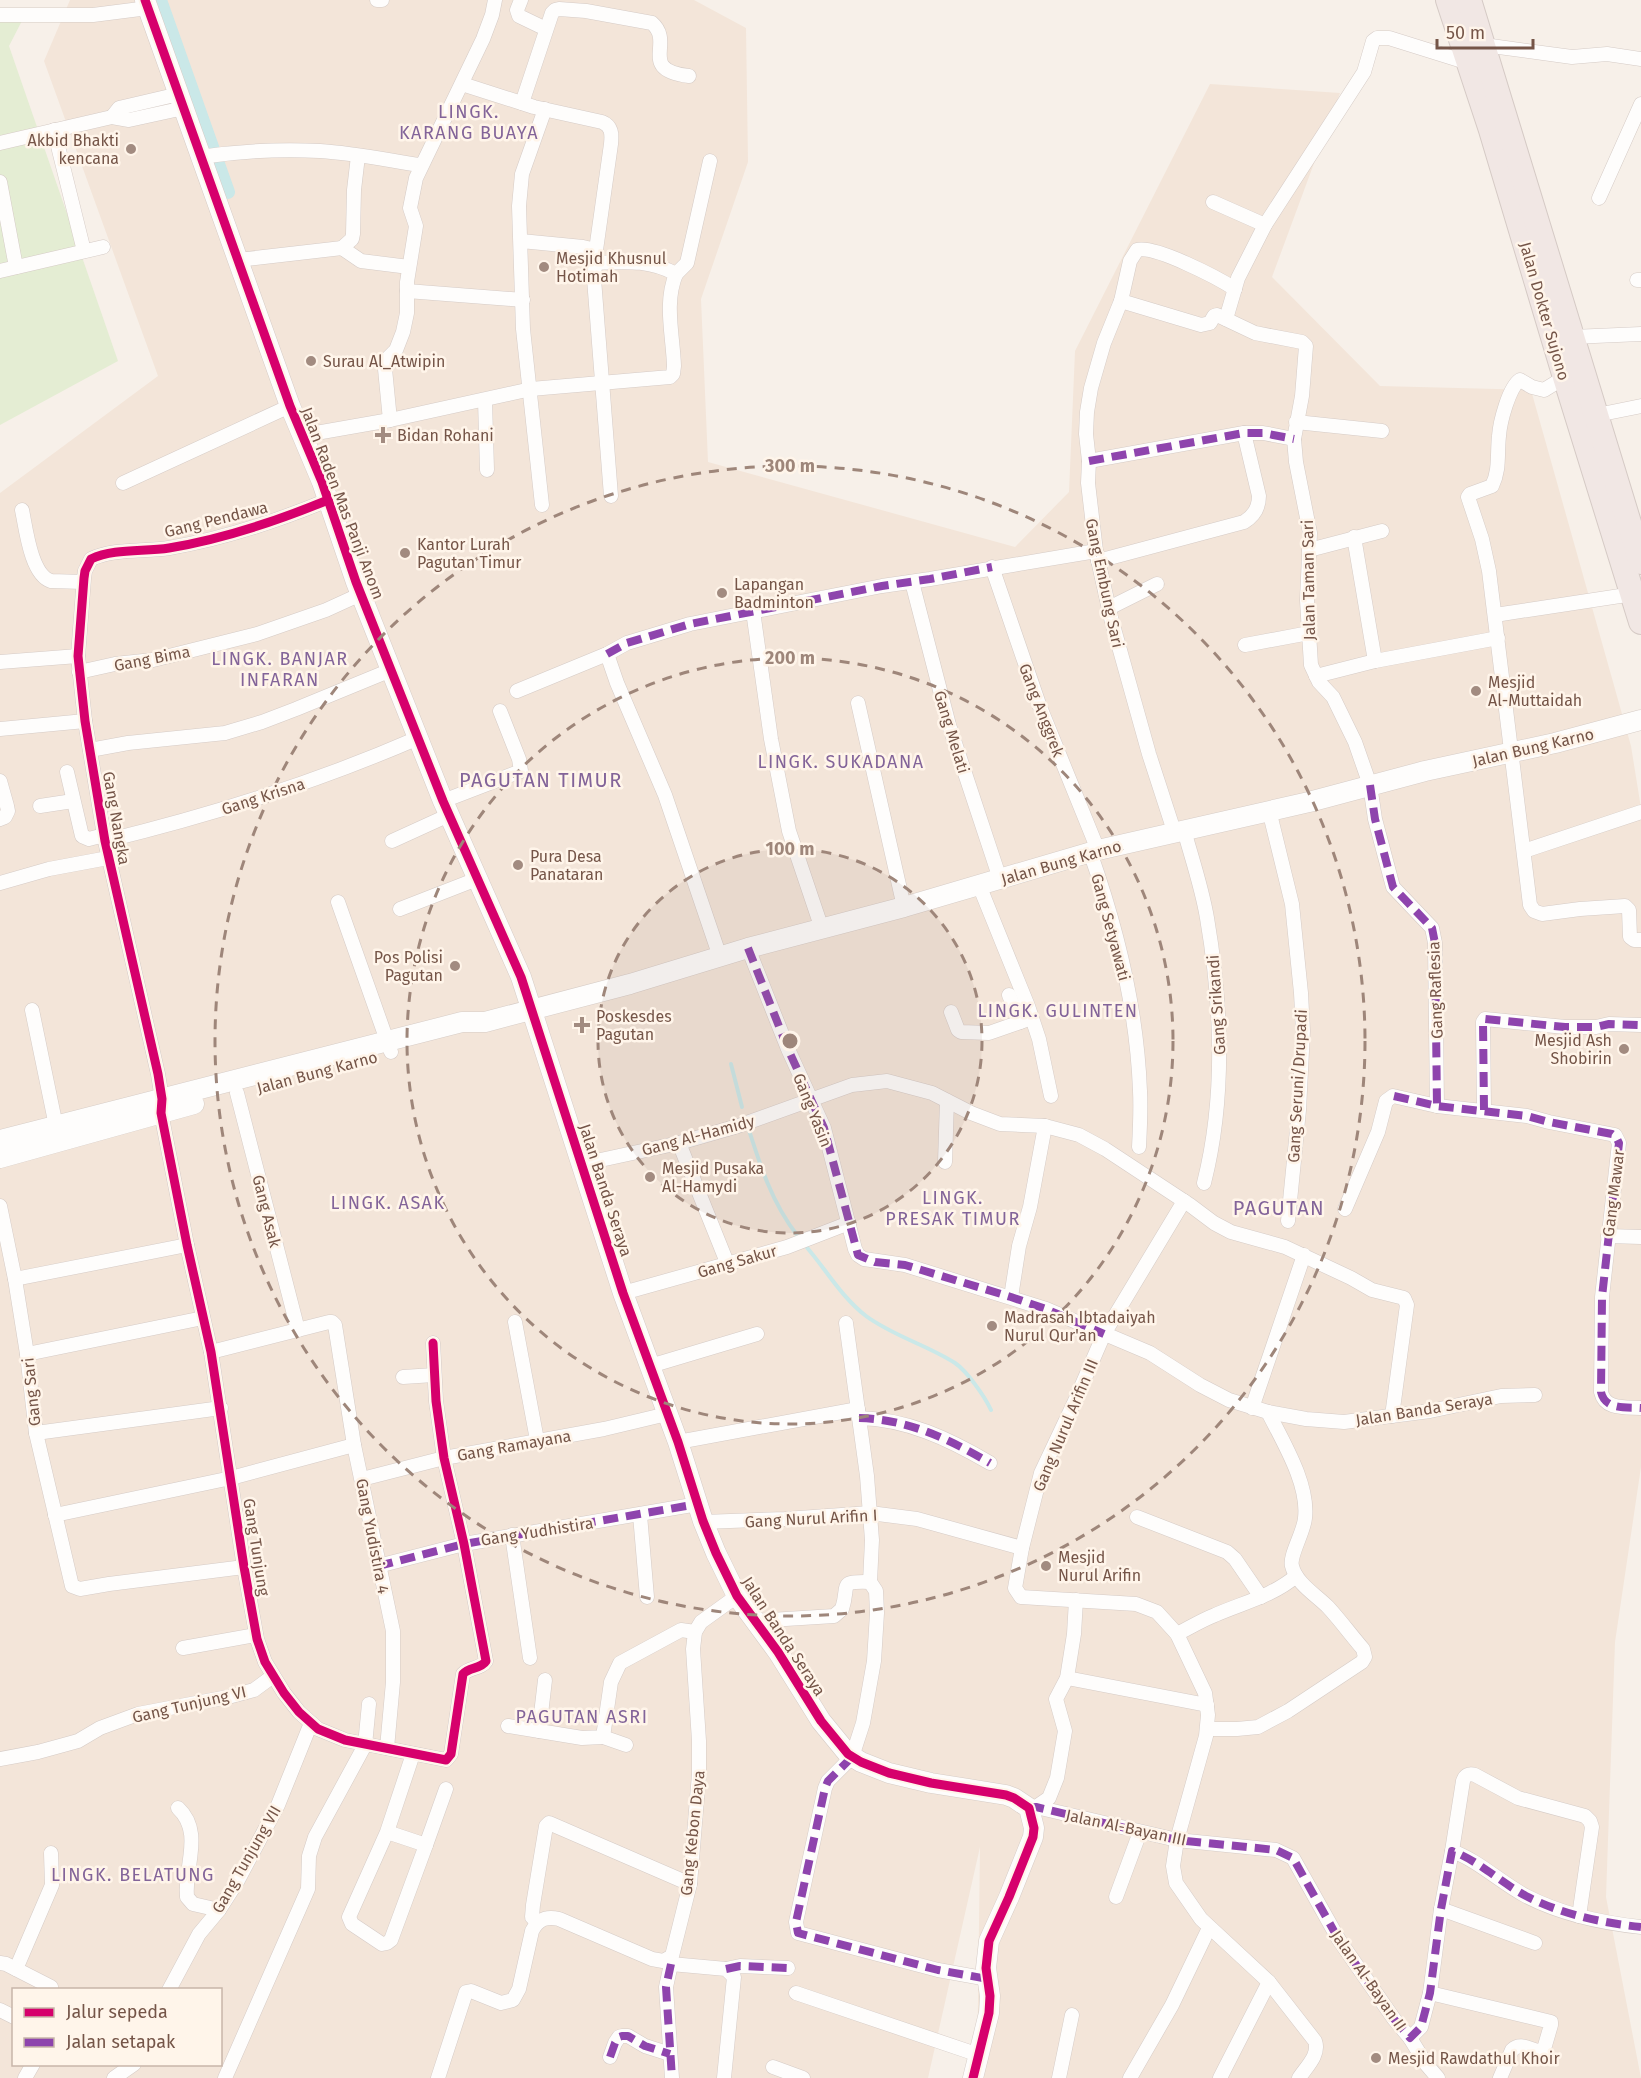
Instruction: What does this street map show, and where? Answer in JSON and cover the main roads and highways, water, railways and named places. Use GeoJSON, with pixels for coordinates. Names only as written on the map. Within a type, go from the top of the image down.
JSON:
{"type":"FeatureCollection","features":[{"type":"Feature","properties":{"kind":"highway","name":"Jalan Dokter Sujono"},"geometry":{"type":"LineString","coordinates":[[1448,0],[1477,54],[1565,377],[1602,468],[1641,622]]}},
{"type":"Feature","properties":{"kind":"highway"},"geometry":{"type":"LineString","coordinates":[[1469,0],[1477,54],[1597,416],[1602,468],[1641,562]]}},
{"type":"Feature","properties":{"kind":"waterway"},"geometry":{"type":"LineString","coordinates":[[160,0],[228,192]]}},
{"type":"Feature","properties":{"kind":"waterway"},"geometry":{"type":"LineString","coordinates":[[731,1064],[742,1107]]}},
{"type":"Feature","properties":{"kind":"waterway"},"geometry":{"type":"LineString","coordinates":[[748,1127],[774,1197],[797,1235]]}},
{"type":"Feature","properties":{"kind":"waterway"},"geometry":{"type":"LineString","coordinates":[[803,1243],[840,1290],[866,1316],[955,1363],[985,1398],[991,1410]]}},
{"type":"Feature","properties":{"kind":"place","name":"Akbid Bhakti kencana"},"geometry":{"type":"Point","coordinates":[131,149]}},
{"type":"Feature","properties":{"kind":"place","name":"Mesjid Khusnul Hotimah"},"geometry":{"type":"Point","coordinates":[544,267]}},
{"type":"Feature","properties":{"kind":"place","name":"Surau Al_Atwipin"},"geometry":{"type":"Point","coordinates":[311,361]}},
{"type":"Feature","properties":{"kind":"place","name":"Bidan Rohani"},"geometry":{"type":"Point","coordinates":[383,435]}},
{"type":"Feature","properties":{"kind":"place","name":"Kantor Lurah Pagutan Timur"},"geometry":{"type":"Point","coordinates":[405,553]}},
{"type":"Feature","properties":{"kind":"place","name":"Lapangan Badminton"},"geometry":{"type":"Point","coordinates":[722,593]}},
{"type":"Feature","properties":{"kind":"place","name":"Mesjid Al-Muttaidah"},"geometry":{"type":"Point","coordinates":[1476,691]}},
{"type":"Feature","properties":{"kind":"place","name":"Pura Desa Panataran"},"geometry":{"type":"Point","coordinates":[518,865]}},
{"type":"Feature","properties":{"kind":"place","name":"Pos Polisi Pagutan"},"geometry":{"type":"Point","coordinates":[455,966]}},
{"type":"Feature","properties":{"kind":"place","name":"Poskesdes Pagutan"},"geometry":{"type":"Point","coordinates":[582,1025]}},
{"type":"Feature","properties":{"kind":"place","name":"Mesjid Ash Shobirin"},"geometry":{"type":"Point","coordinates":[1624,1049]}},
{"type":"Feature","properties":{"kind":"place","name":"Mesjid Pusaka Al-Hamydi"},"geometry":{"type":"Point","coordinates":[650,1177]}},
{"type":"Feature","properties":{"kind":"place","name":"Madrasah Ibtadaiyah Nurul Qur'an"},"geometry":{"type":"Point","coordinates":[992,1326]}},
{"type":"Feature","properties":{"kind":"place","name":"Mesjid Nurul Arifin"},"geometry":{"type":"Point","coordinates":[1046,1566]}},
{"type":"Feature","properties":{"kind":"place","name":"Mesjid Rawdathul Khoir"},"geometry":{"type":"Point","coordinates":[1376,2058]}},
{"type":"Feature","properties":{"kind":"district","name":"LINGK. KARANG BUAYA"},"geometry":{"type":"Point","coordinates":[469,122]}},
{"type":"Feature","properties":{"kind":"district","name":"LINGK. BANJAR INFARAN"},"geometry":{"type":"Point","coordinates":[280,669]}},
{"type":"Feature","properties":{"kind":"district","name":"LINGK. SUKADANA"},"geometry":{"type":"Point","coordinates":[841,762]}},
{"type":"Feature","properties":{"kind":"district","name":"PAGUTAN TIMUR"},"geometry":{"type":"Point","coordinates":[541,780]}},
{"type":"Feature","properties":{"kind":"district","name":"LINGK. GULINTEN"},"geometry":{"type":"Point","coordinates":[1058,1011]}},
{"type":"Feature","properties":{"kind":"district","name":"LINGK. ASAK"},"geometry":{"type":"Point","coordinates":[388,1203]}},
{"type":"Feature","properties":{"kind":"district","name":"LINGK. PRESAK TIMUR"},"geometry":{"type":"Point","coordinates":[953,1208]}},
{"type":"Feature","properties":{"kind":"district","name":"PAGUTAN"},"geometry":{"type":"Point","coordinates":[1279,1208]}},
{"type":"Feature","properties":{"kind":"district","name":"PAGUTAN ASRI"},"geometry":{"type":"Point","coordinates":[582,1717]}},
{"type":"Feature","properties":{"kind":"district","name":"LINGK. BELATUNG"},"geometry":{"type":"Point","coordinates":[133,1875]}}]}
